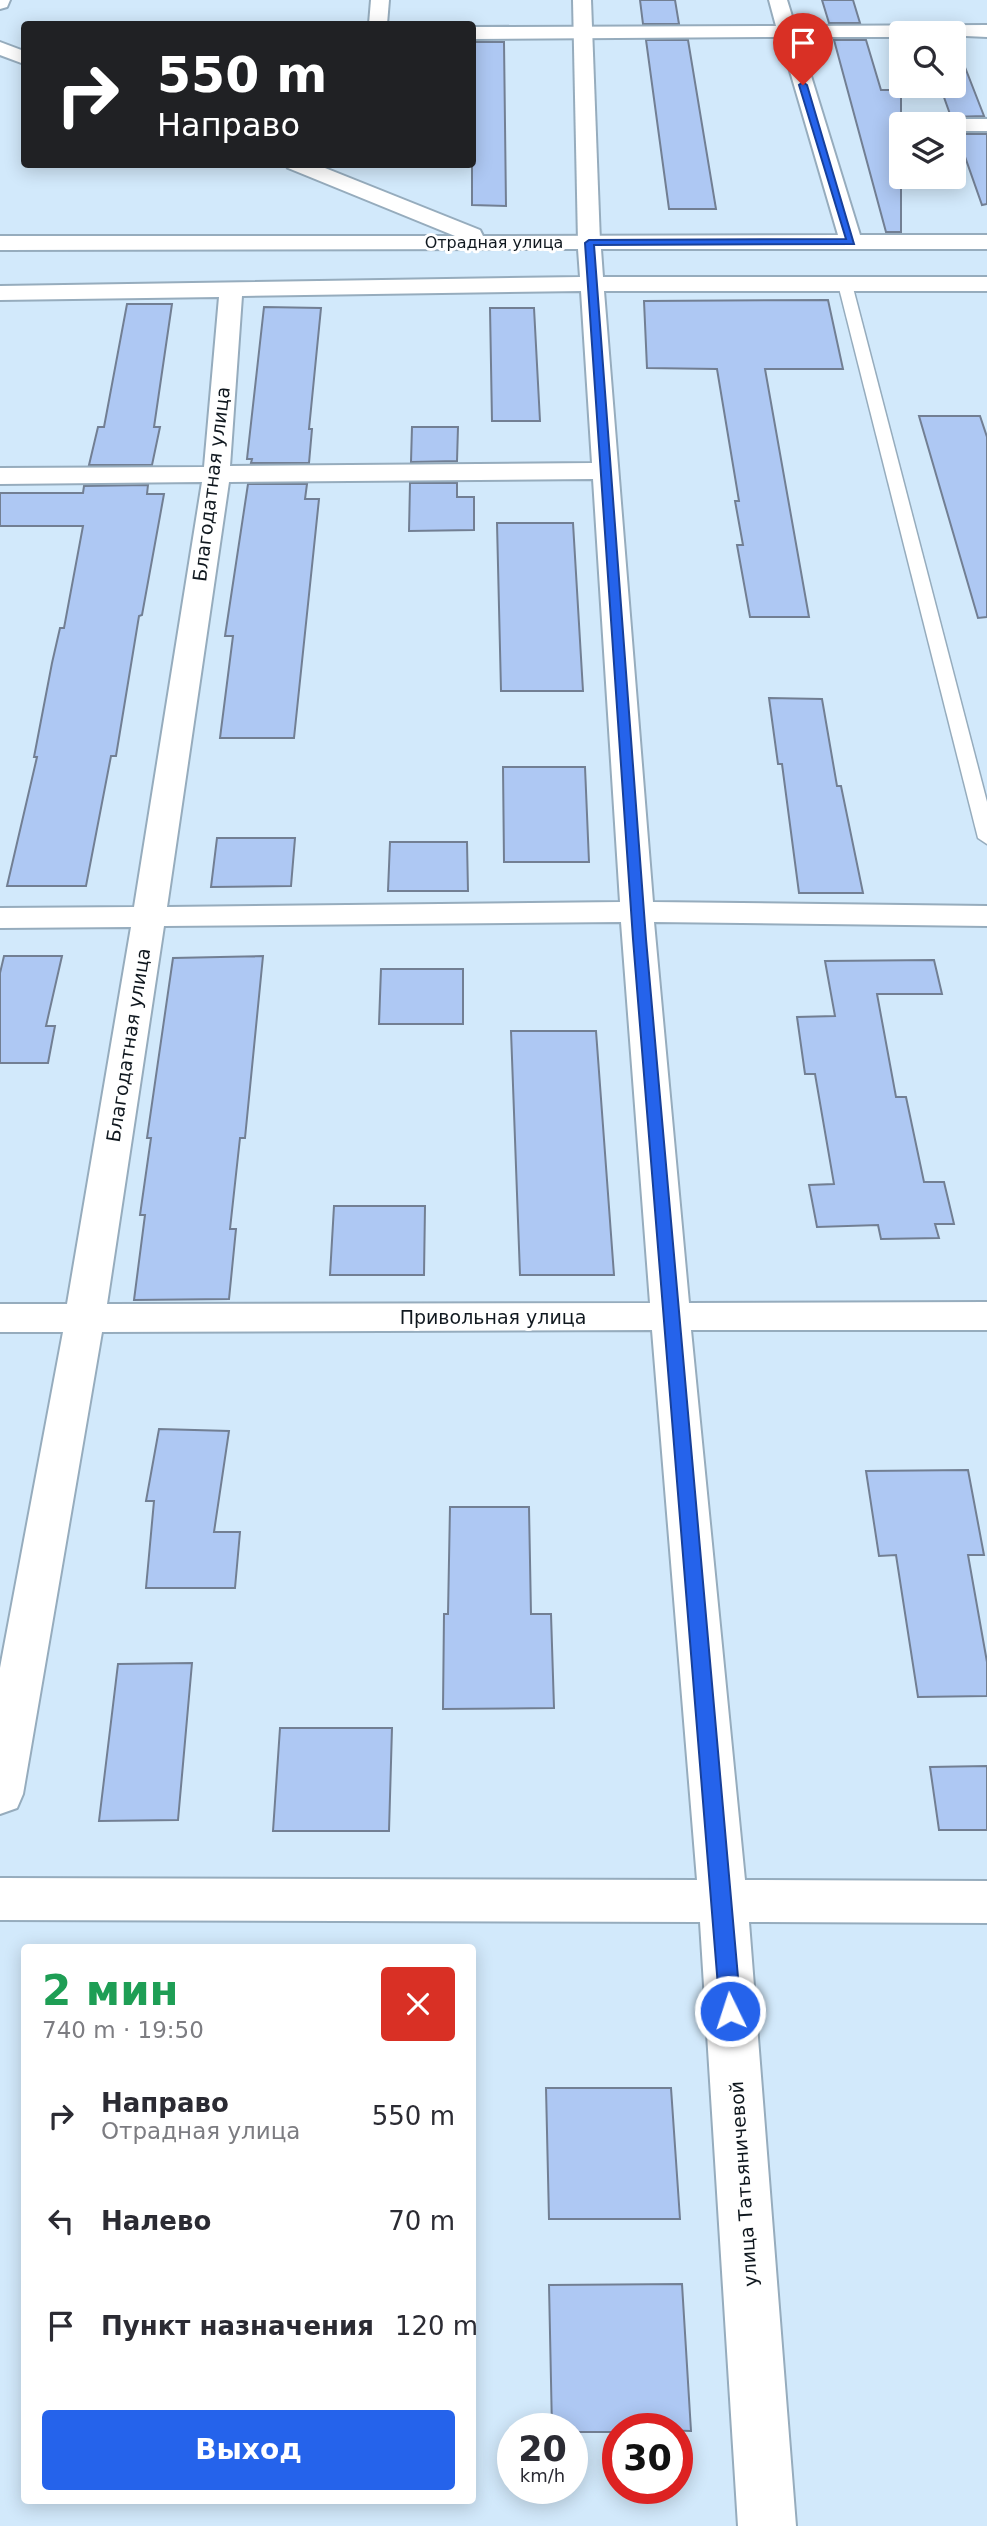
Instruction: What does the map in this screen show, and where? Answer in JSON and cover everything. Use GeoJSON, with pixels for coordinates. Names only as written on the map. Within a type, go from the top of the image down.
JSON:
{"type":"FeatureCollection","features":[{"type":"Feature","properties":{"kind":"street"},"geometry":{"type":"LineString","coordinates":[[378,21],[380,0]]}},
{"type":"Feature","properties":{"kind":"street","name":"улица Татьяничевой"},"geometry":{"type":"LineString","coordinates":[[582,0],[589,243],[637,912],[670,1317],[723,1902],[767,2526]]}},
{"type":"Feature","properties":{"kind":"street"},"geometry":{"type":"LineString","coordinates":[[778,0],[851,242]]}},
{"type":"Feature","properties":{"kind":"street"},"geometry":{"type":"LineString","coordinates":[[476,33],[987,31]]}},
{"type":"Feature","properties":{"kind":"street"},"geometry":{"type":"LineString","coordinates":[[0,48],[21,57]]}},
{"type":"Feature","properties":{"kind":"street"},"geometry":{"type":"LineString","coordinates":[[966,125],[987,125]]}},
{"type":"Feature","properties":{"kind":"street"},"geometry":{"type":"LineString","coordinates":[[305,168],[490,242]]}},
{"type":"Feature","properties":{"kind":"street"},"geometry":{"type":"LineString","coordinates":[[364,192],[366,168]]}},
{"type":"Feature","properties":{"kind":"street","name":"Отрадная улица"},"geometry":{"type":"LineString","coordinates":[[0,243],[987,243]]}},
{"type":"Feature","properties":{"kind":"street"},"geometry":{"type":"LineString","coordinates":[[0,293],[593,284],[987,284]]}},
{"type":"Feature","properties":{"kind":"street","name":"Благодатная улица"},"geometry":{"type":"LineString","coordinates":[[0,1794],[85,1317],[149,917],[217,472],[231,291]]}},
{"type":"Feature","properties":{"kind":"street"},"geometry":{"type":"LineString","coordinates":[[0,475],[606,471]]}},
{"type":"Feature","properties":{"kind":"street"},"geometry":{"type":"LineString","coordinates":[[0,918],[637,912],[987,916]]}},
{"type":"Feature","properties":{"kind":"street","name":"Привольная улица"},"geometry":{"type":"LineString","coordinates":[[0,1318],[987,1316]]}},
{"type":"Feature","properties":{"kind":"street"},"geometry":{"type":"LineString","coordinates":[[0,1899],[987,1902]]}},
{"type":"Feature","properties":{"kind":"lane"},"geometry":{"type":"LineString","coordinates":[[845,284],[987,838]]}},
{"type":"Feature","properties":{"kind":"building"},"geometry":{"type":"Polygon","coordinates":[[[640,0],[675,0],[679,24],[643,24],[640,0]]]}},
{"type":"Feature","properties":{"kind":"building"},"geometry":{"type":"Polygon","coordinates":[[[822,0],[853,0],[860,23],[829,23],[822,0]]]}},
{"type":"Feature","properties":{"kind":"building"},"geometry":{"type":"Polygon","coordinates":[[[646,40],[688,40],[716,209],[669,209],[646,40]]]}},
{"type":"Feature","properties":{"kind":"building"},"geometry":{"type":"Polygon","coordinates":[[[834,40],[866,40],[881,90],[889,90],[889,98],[901,98],[901,112],[889,112],[889,189],[901,189],[901,232],[886,232],[834,40]]]}},
{"type":"Feature","properties":{"kind":"building"},"geometry":{"type":"Polygon","coordinates":[[[476,42],[504,42],[506,206],[472,205],[472,168],[476,168],[476,42]]]}},
{"type":"Feature","properties":{"kind":"building"},"geometry":{"type":"Polygon","coordinates":[[[966,70],[984,116],[966,117],[966,112],[949,112],[944,98],[966,98],[966,70]]]}},
{"type":"Feature","properties":{"kind":"building"},"geometry":{"type":"Polygon","coordinates":[[[966,134],[987,134],[987,204],[982,205],[966,160],[966,134]]]}},
{"type":"Feature","properties":{"kind":"building"},"geometry":{"type":"Polygon","coordinates":[[[828,300],[843,369],[765,369],[809,617],[750,617],[737,545],[743,545],[735,501],[739,501],[717,369],[647,368],[644,301],[828,300]]]}},
{"type":"Feature","properties":{"kind":"building"},"geometry":{"type":"Polygon","coordinates":[[[127,304],[172,304],[154,427],[160,427],[152,465],[89,465],[98,427],[104,427],[127,304]]]}},
{"type":"Feature","properties":{"kind":"building"},"geometry":{"type":"Polygon","coordinates":[[[264,307],[321,308],[309,429],[312,429],[309,463],[251,463],[252,459],[247,459],[264,307]]]}},
{"type":"Feature","properties":{"kind":"building"},"geometry":{"type":"Polygon","coordinates":[[[490,308],[534,308],[540,421],[492,421],[490,308]]]}},
{"type":"Feature","properties":{"kind":"building"},"geometry":{"type":"Polygon","coordinates":[[[919,416],[980,416],[987,437],[987,617],[978,618],[919,416]]]}},
{"type":"Feature","properties":{"kind":"building"},"geometry":{"type":"Polygon","coordinates":[[[412,427],[458,427],[457,461],[411,462],[412,427]]]}},
{"type":"Feature","properties":{"kind":"building"},"geometry":{"type":"Polygon","coordinates":[[[410,483],[457,483],[457,497],[474,497],[474,530],[409,531],[410,483]]]}},
{"type":"Feature","properties":{"kind":"building"},"geometry":{"type":"Polygon","coordinates":[[[248,484],[307,484],[305,499],[319,499],[294,738],[220,738],[233,636],[225,636],[248,484]]]}},
{"type":"Feature","properties":{"kind":"building"},"geometry":{"type":"Polygon","coordinates":[[[148,485],[147,494],[164,494],[142,615],[139,616],[116,756],[111,756],[86,886],[7,886],[37,757],[34,757],[52,663],[60,628],[64,628],[83,526],[0,526],[0,493],[83,493],[84,486],[148,485]]]}},
{"type":"Feature","properties":{"kind":"building"},"geometry":{"type":"Polygon","coordinates":[[[497,523],[573,523],[583,691],[501,691],[497,523]]]}},
{"type":"Feature","properties":{"kind":"building"},"geometry":{"type":"Polygon","coordinates":[[[769,698],[822,699],[837,786],[841,786],[863,893],[799,893],[782,764],[778,764],[769,698]]]}},
{"type":"Feature","properties":{"kind":"building"},"geometry":{"type":"Polygon","coordinates":[[[503,767],[585,767],[589,862],[504,862],[503,767]]]}},
{"type":"Feature","properties":{"kind":"building"},"geometry":{"type":"Polygon","coordinates":[[[217,838],[295,838],[291,886],[211,887],[217,838]]]}},
{"type":"Feature","properties":{"kind":"building"},"geometry":{"type":"Polygon","coordinates":[[[390,842],[467,842],[468,891],[388,891],[390,842]]]}},
{"type":"Feature","properties":{"kind":"building"},"geometry":{"type":"Polygon","coordinates":[[[4,956],[62,956],[46,1026],[55,1026],[48,1063],[0,1063],[0,973],[4,956]]]}},
{"type":"Feature","properties":{"kind":"building"},"geometry":{"type":"Polygon","coordinates":[[[263,956],[245,1138],[240,1138],[230,1229],[236,1229],[229,1299],[134,1300],[145,1215],[140,1215],[151,1138],[147,1138],[173,958],[263,956]]]}},
{"type":"Feature","properties":{"kind":"building"},"geometry":{"type":"Polygon","coordinates":[[[934,960],[942,994],[877,994],[896,1097],[906,1097],[924,1182],[944,1182],[954,1224],[935,1224],[939,1238],[881,1239],[878,1225],[817,1227],[809,1185],[834,1184],[815,1074],[805,1074],[797,1017],[835,1016],[825,961],[934,960]]]}},
{"type":"Feature","properties":{"kind":"building"},"geometry":{"type":"Polygon","coordinates":[[[381,969],[463,969],[463,1024],[379,1024],[381,969]]]}},
{"type":"Feature","properties":{"kind":"building"},"geometry":{"type":"Polygon","coordinates":[[[511,1031],[596,1031],[614,1275],[520,1275],[511,1031]]]}},
{"type":"Feature","properties":{"kind":"building"},"geometry":{"type":"Polygon","coordinates":[[[334,1206],[425,1206],[424,1275],[330,1275],[334,1206]]]}},
{"type":"Feature","properties":{"kind":"building"},"geometry":{"type":"Polygon","coordinates":[[[159,1429],[229,1431],[214,1532],[240,1532],[235,1588],[146,1588],[154,1501],[146,1501],[159,1429]]]}},
{"type":"Feature","properties":{"kind":"building"},"geometry":{"type":"Polygon","coordinates":[[[968,1470],[984,1555],[968,1555],[987,1662],[987,1696],[918,1697],[896,1555],[879,1556],[866,1471],[968,1470]]]}},
{"type":"Feature","properties":{"kind":"building"},"geometry":{"type":"Polygon","coordinates":[[[450,1507],[529,1507],[531,1614],[551,1614],[554,1708],[443,1709],[444,1614],[448,1614],[450,1507]]]}},
{"type":"Feature","properties":{"kind":"building"},"geometry":{"type":"Polygon","coordinates":[[[192,1663],[178,1820],[99,1821],[118,1664],[192,1663]]]}},
{"type":"Feature","properties":{"kind":"building"},"geometry":{"type":"Polygon","coordinates":[[[280,1728],[392,1728],[389,1831],[273,1831],[280,1728]]]}},
{"type":"Feature","properties":{"kind":"building"},"geometry":{"type":"Polygon","coordinates":[[[987,1766],[987,1830],[939,1830],[930,1767],[987,1766]]]}},
{"type":"Feature","properties":{"kind":"building"},"geometry":{"type":"Polygon","coordinates":[[[546,2088],[671,2088],[680,2219],[549,2219],[546,2088]]]}},
{"type":"Feature","properties":{"kind":"building"},"geometry":{"type":"Polygon","coordinates":[[[682,2284],[690,2413],[602,2413],[602,2432],[588,2432],[588,2413],[552,2413],[549,2285],[682,2284]]]}},
{"type":"Feature","properties":{"kind":"route"},"geometry":{"type":"LineString","coordinates":[[730,2011],[723,1902],[691,1570],[639,939],[589,243],[851,242],[803,85]]}}]}
